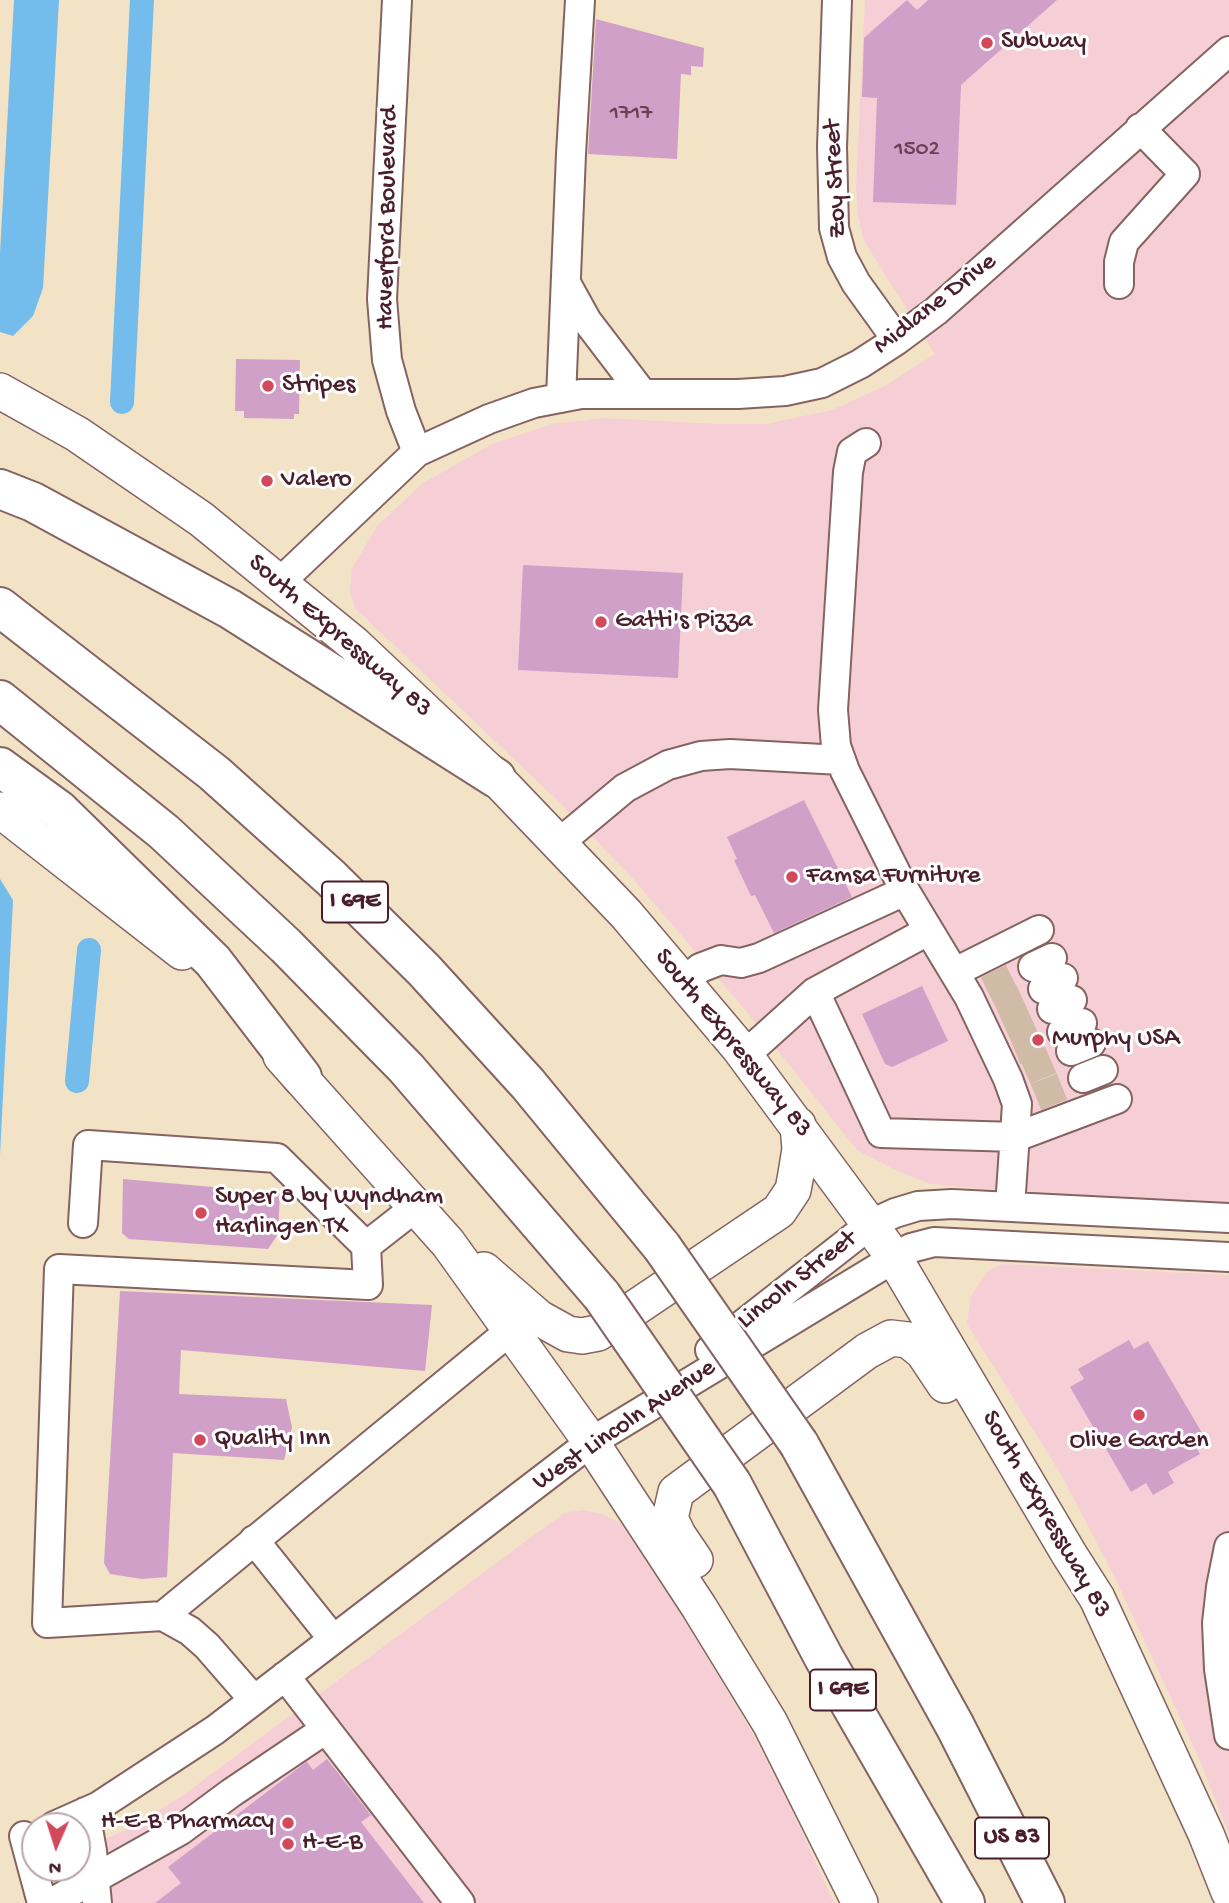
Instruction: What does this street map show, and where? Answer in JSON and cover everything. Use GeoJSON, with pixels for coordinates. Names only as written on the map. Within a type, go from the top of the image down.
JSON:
{"type":"FeatureCollection","features":[{"type":"Feature","properties":{"kind":"highway"},"geometry":{"type":"LineString","coordinates":[[0,489],[33,502],[230,609],[496,778]]}},
{"type":"Feature","properties":{"kind":"highway","name":"I 69E"},"geometry":{"type":"LineString","coordinates":[[0,607],[214,774],[331,878],[424,970],[528,1084],[662,1247],[799,1444],[980,1773],[1022,1903]]}},
{"type":"Feature","properties":{"kind":"highway","name":"I 69E"},"geometry":{"type":"LineString","coordinates":[[0,700],[164,832],[286,946],[406,1068],[601,1296],[732,1484],[824,1658],[963,1899]]}},
{"type":"Feature","properties":{"kind":"highway"},"geometry":{"type":"LineString","coordinates":[[0,767],[59,810],[213,961],[302,1077]]}},
{"type":"Feature","properties":{"kind":"highway","name":"US 83"},"geometry":{"type":"LineString","coordinates":[[980,1773],[1045,1903]]}},
{"type":"Feature","properties":{"kind":"main road","name":"South Expressway 83"},"geometry":{"type":"LineString","coordinates":[[0,391],[77,434],[181,505],[354,644],[496,778],[559,843],[626,914],[745,1055],[893,1256],[1097,1598],[1206,1834],[1229,1892]]}},
{"type":"Feature","properties":{"kind":"main road"},"geometry":{"type":"LineString","coordinates":[[0,810],[174,945],[302,1077],[448,1243],[592,1441],[699,1607],[770,1723],[860,1903]]}},
{"type":"Feature","properties":{"kind":"main road"},"geometry":{"type":"LineString","coordinates":[[448,1243],[493,1277],[539,1318],[568,1334],[582,1336],[597,1333],[779,1211],[793,1190],[800,1149],[798,1125]]}},
{"type":"Feature","properties":{"kind":"main road"},"geometry":{"type":"LineString","coordinates":[[770,1723],[767,1692],[753,1660],[695,1559],[678,1535],[670,1518],[672,1504],[676,1492],[867,1351],[883,1342],[901,1338],[915,1344],[923,1352],[1041,1545],[1048,1551],[1069,1554]]}},
{"type":"Feature","properties":{"kind":"street","name":"Haverford Boulevard"},"geometry":{"type":"LineString","coordinates":[[397,0],[382,299],[387,360],[401,411],[417,452]]}},
{"type":"Feature","properties":{"kind":"street"},"geometry":{"type":"LineString","coordinates":[[561,398],[580,0]]}},
{"type":"Feature","properties":{"kind":"street","name":"Zoy Street"},"geometry":{"type":"LineString","coordinates":[[837,0],[832,147],[834,228],[842,257],[856,283],[897,340]]}},
{"type":"Feature","properties":{"kind":"street","name":"Midlane Drive"},"geometry":{"type":"LineString","coordinates":[[417,452],[489,419],[534,403],[581,394],[738,394],[785,391],[822,383],[859,364],[936,311],[1229,51]]}},
{"type":"Feature","properties":{"kind":"street"},"geometry":{"type":"LineString","coordinates":[[1119,284],[1119,261],[1124,242],[1185,174],[1140,128]]}},
{"type":"Feature","properties":{"kind":"street"},"geometry":{"type":"LineString","coordinates":[[566,282],[587,321],[642,393]]}},
{"type":"Feature","properties":{"kind":"street"},"geometry":{"type":"LineString","coordinates":[[866,443],[852,452],[848,471],[833,710],[836,746],[905,891],[1002,1045],[1016,1137],[1010,1207]]}},
{"type":"Feature","properties":{"kind":"street"},"geometry":{"type":"LineString","coordinates":[[279,583],[417,452]]}},
{"type":"Feature","properties":{"kind":"street"},"geometry":{"type":"LineString","coordinates":[[559,843],[625,788],[668,765],[701,756],[730,754],[841,760]]}},
{"type":"Feature","properties":{"kind":"street"},"geometry":{"type":"LineString","coordinates":[[684,982],[700,968],[721,960],[741,962],[759,958],[905,891]]}},
{"type":"Feature","properties":{"kind":"street"},"geometry":{"type":"LineString","coordinates":[[955,971],[1039,930]]}},
{"type":"Feature","properties":{"kind":"street"},"geometry":{"type":"LineString","coordinates":[[745,1055],[815,992],[928,931]]}},
{"type":"Feature","properties":{"kind":"street"},"geometry":{"type":"LineString","coordinates":[[815,992],[881,1133],[1016,1137],[1117,1099]]}},
{"type":"Feature","properties":{"kind":"street"},"geometry":{"type":"LineString","coordinates":[[83,1223],[88,1144],[277,1158],[366,1246],[368,1285],[60,1269],[47,1623],[163,1615],[190,1631],[207,1646],[254,1700]]}},
{"type":"Feature","properties":{"kind":"street"},"geometry":{"type":"LineString","coordinates":[[871,1224],[918,1206],[952,1203],[1229,1218]]}},
{"type":"Feature","properties":{"kind":"street"},"geometry":{"type":"LineString","coordinates":[[366,1246],[416,1207]]}},
{"type":"Feature","properties":{"kind":"street","name":"Lincoln Street"},"geometry":{"type":"LineString","coordinates":[[592,1441],[871,1224]]}},
{"type":"Feature","properties":{"kind":"street","name":"West Lincoln Avenue"},"geometry":{"type":"LineString","coordinates":[[85,1812],[99,1806],[203,1738],[592,1441],[893,1256],[934,1242],[1229,1257]]}},
{"type":"Feature","properties":{"kind":"street"},"geometry":{"type":"LineString","coordinates":[[163,1615],[511,1330]]}},
{"type":"Feature","properties":{"kind":"street"},"geometry":{"type":"LineString","coordinates":[[254,1540],[333,1639]]}},
{"type":"Feature","properties":{"kind":"street"},"geometry":{"type":"LineString","coordinates":[[1229,1547],[1220,1587],[1217,1623],[1219,1669],[1229,1735]]}},
{"type":"Feature","properties":{"kind":"street"},"geometry":{"type":"LineString","coordinates":[[285,1676],[460,1903]]}},
{"type":"Feature","properties":{"kind":"street"},"geometry":{"type":"LineString","coordinates":[[51,1903],[96,1890],[326,1729]]}},
{"type":"Feature","properties":{"kind":"street"},"geometry":{"type":"LineString","coordinates":[[20,1836],[42,1903]]}},
{"type":"Feature","properties":{"kind":"street"},"geometry":{"type":"LineString","coordinates":[[91,1855],[96,1890]]}},
{"type":"Feature","properties":{"kind":"shaded area"},"geometry":{"type":"Polygon","coordinates":[[[865,0],[1229,0],[1229,1202],[1060,1196],[930,1184],[857,1150],[751,1017],[635,881],[557,800],[355,608],[350,593],[352,568],[378,525],[423,483],[492,444],[552,424],[603,418],[766,424],[832,410],[883,387],[935,354],[864,241],[858,215],[856,187],[865,0]]]}},
{"type":"Feature","properties":{"kind":"shaded area"},"geometry":{"type":"Polygon","coordinates":[[[1003,1264],[1229,1275],[1229,1834],[1198,1756],[1116,1580],[1062,1476],[967,1324],[971,1296],[989,1270],[1003,1264]]]}},
{"type":"Feature","properties":{"kind":"shaded area"},"geometry":{"type":"Polygon","coordinates":[[[584,1510],[602,1514],[626,1526],[640,1544],[752,1733],[788,1801],[834,1903],[77,1903],[71,1882],[91,1882],[91,1846],[125,1830],[179,1798],[564,1513],[584,1510]]]}},
{"type":"Feature","properties":{"kind":"water"},"geometry":{"type":"Polygon","coordinates":[[[14,0],[59,0],[43,288],[33,316],[13,336],[0,332],[0,253],[14,0]]]}},
{"type":"Feature","properties":{"kind":"water"},"geometry":{"type":"Polygon","coordinates":[[[0,879],[13,900],[0,1155],[0,879]]]}},
{"type":"Feature","properties":{"kind":"building"},"geometry":{"type":"Polygon","coordinates":[[[907,0],[917,10],[928,0],[1057,0],[961,85],[956,205],[873,202],[877,98],[862,97],[864,38],[907,0]]]}},
{"type":"Feature","properties":{"kind":"building"},"geometry":{"type":"Polygon","coordinates":[[[596,19],[704,48],[703,67],[691,66],[691,75],[681,74],[677,159],[588,154],[596,19]]]}},
{"type":"Feature","properties":{"kind":"building","name":"Stripes"},"geometry":{"type":"Polygon","coordinates":[[[236,359],[300,360],[299,414],[294,414],[294,419],[244,418],[244,411],[235,411],[236,359]]]}},
{"type":"Feature","properties":{"kind":"building","name":"Gatti's Pizza"},"geometry":{"type":"Polygon","coordinates":[[[523,565],[683,573],[678,678],[518,670],[523,565]]]}},
{"type":"Feature","properties":{"kind":"building","name":"Famsa Furniture"},"geometry":{"type":"Polygon","coordinates":[[[804,800],[852,897],[774,933],[755,895],[751,896],[734,860],[737,859],[727,837],[804,800]]]}},
{"type":"Feature","properties":{"kind":"building"},"geometry":{"type":"Polygon","coordinates":[[[922,986],[948,1041],[892,1067],[885,1064],[862,1014],[922,986]]]}},
{"type":"Feature","properties":{"kind":"building","name":"Super 8 by Wyndham Harlingen TX"},"geometry":{"type":"Polygon","coordinates":[[[123,1179],[280,1193],[278,1234],[268,1249],[129,1239],[122,1233],[123,1179]]]}},
{"type":"Feature","properties":{"kind":"building","name":"Quality Inn"},"geometry":{"type":"Polygon","coordinates":[[[120,1291],[432,1305],[425,1371],[181,1350],[179,1394],[286,1399],[292,1427],[284,1460],[173,1453],[167,1577],[142,1579],[110,1574],[104,1563],[120,1291]]]}},
{"type":"Feature","properties":{"kind":"building","name":"Olive Garden"},"geometry":{"type":"Polygon","coordinates":[[[1129,1340],[1134,1349],[1148,1341],[1208,1443],[1197,1449],[1200,1454],[1168,1472],[1174,1483],[1153,1495],[1146,1483],[1131,1492],[1070,1387],[1084,1379],[1078,1369],[1129,1340]]]}},
{"type":"Feature","properties":{"kind":"building","name":"H-E-B"},"geometry":{"type":"Polygon","coordinates":[[[327,1759],[371,1815],[361,1822],[424,1903],[155,1903],[181,1883],[168,1867],[305,1763],[313,1770],[327,1759]]]}},
{"type":"Feature","properties":{"kind":"waterway"},"geometry":{"type":"LineString","coordinates":[[122,402],[142,0]]}},
{"type":"Feature","properties":{"kind":"waterway"},"geometry":{"type":"LineString","coordinates":[[77,1081],[89,950]]}},
{"type":"Feature","properties":{"kind":"tunnel"},"geometry":{"type":"LineString","coordinates":[[987,990],[1033,967]]}},
{"type":"Feature","properties":{"kind":"tunnel"},"geometry":{"type":"LineString","coordinates":[[997,1010],[1043,989]]}},
{"type":"Feature","properties":{"kind":"tunnel"},"geometry":{"type":"LineString","coordinates":[[1006,1030],[1052,1009]]}},
{"type":"Feature","properties":{"kind":"tunnel"},"geometry":{"type":"LineString","coordinates":[[1015,1051],[1062,1032]]}},
{"type":"Feature","properties":{"kind":"tunnel"},"geometry":{"type":"LineString","coordinates":[[1025,1071],[1071,1051]]}},
{"type":"Feature","properties":{"kind":"tunnel"},"geometry":{"type":"LineString","coordinates":[[1036,1097],[1083,1078]]}},
{"type":"Feature","properties":{"kind":"place","name":"Subway"},"geometry":{"type":"Point","coordinates":[987,43]}},
{"type":"Feature","properties":{"kind":"place","name":"Stripes"},"geometry":{"type":"Point","coordinates":[268,386]}},
{"type":"Feature","properties":{"kind":"place","name":"Valero"},"geometry":{"type":"Point","coordinates":[267,481]}},
{"type":"Feature","properties":{"kind":"place","name":"Gatti's Pizza"},"geometry":{"type":"Point","coordinates":[601,622]}},
{"type":"Feature","properties":{"kind":"place","name":"Famsa Furniture"},"geometry":{"type":"Point","coordinates":[792,877]}},
{"type":"Feature","properties":{"kind":"place","name":"Murphy USA"},"geometry":{"type":"Point","coordinates":[1038,1040]}},
{"type":"Feature","properties":{"kind":"place","name":"Super 8 by Wyndham Harlingen TX"},"geometry":{"type":"Point","coordinates":[201,1213]}},
{"type":"Feature","properties":{"kind":"place","name":"Olive Garden"},"geometry":{"type":"Point","coordinates":[1139,1415]}},
{"type":"Feature","properties":{"kind":"place","name":"Quality Inn"},"geometry":{"type":"Point","coordinates":[200,1440]}},
{"type":"Feature","properties":{"kind":"place","name":"H-E-B Pharmacy"},"geometry":{"type":"Point","coordinates":[288,1823]}},
{"type":"Feature","properties":{"kind":"place","name":"H-E-B"},"geometry":{"type":"Point","coordinates":[288,1844]}}]}
